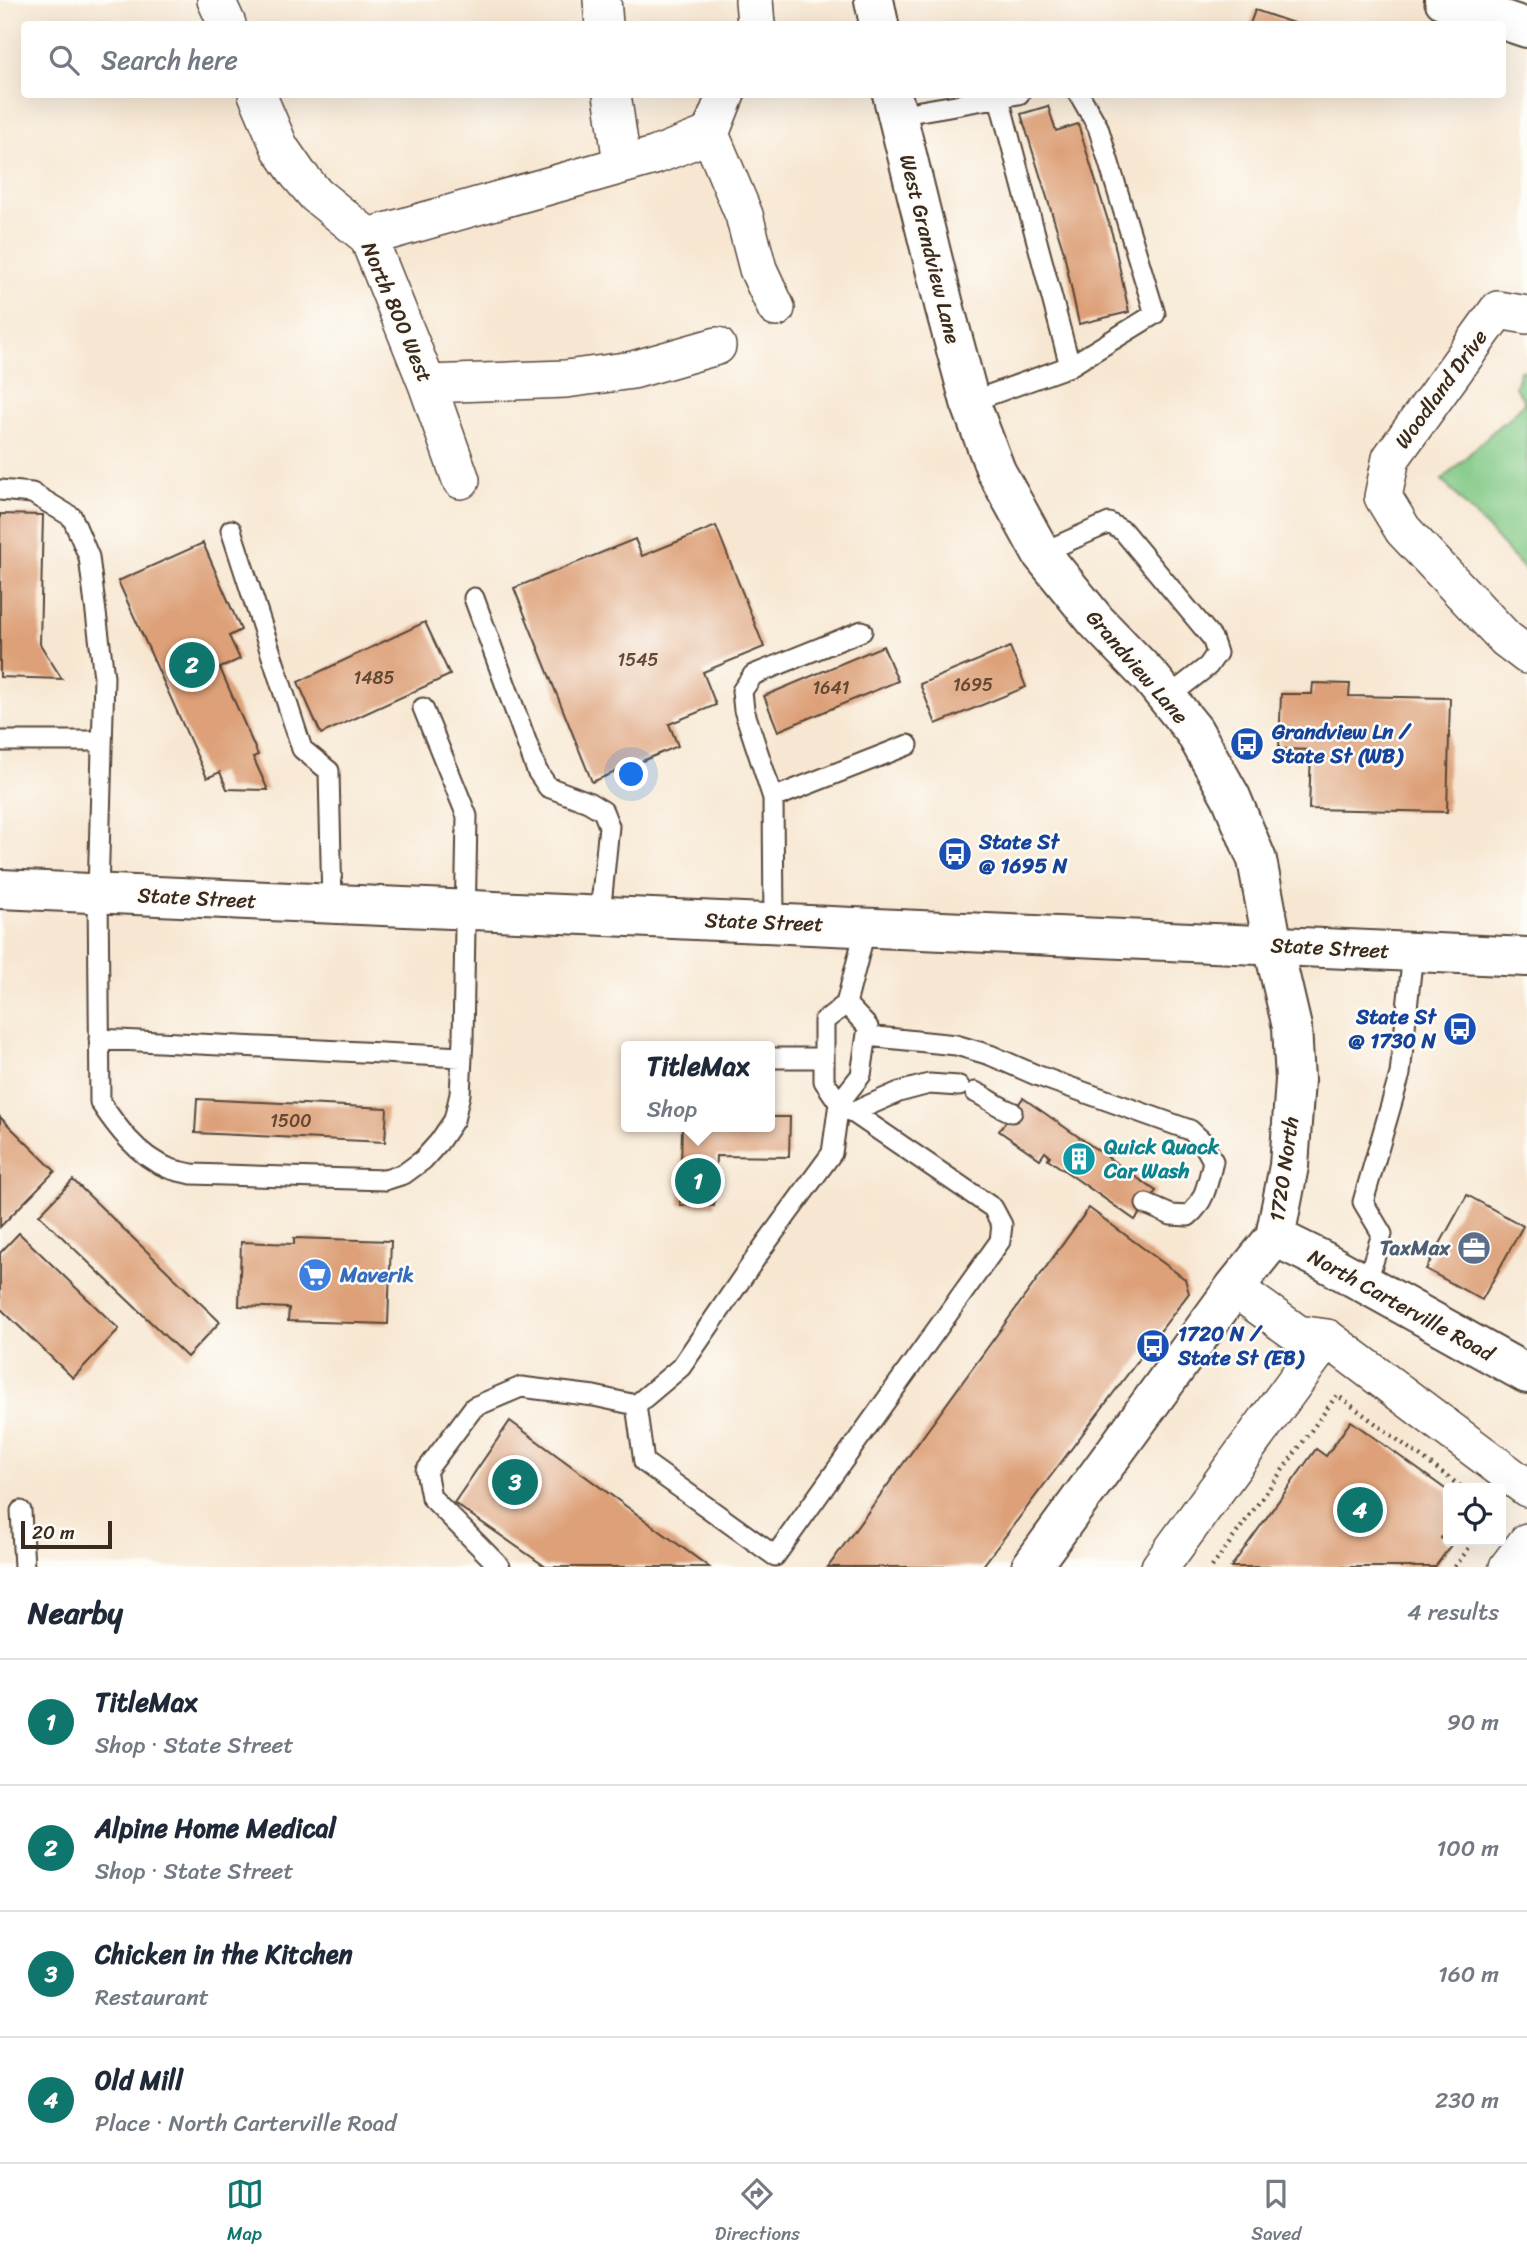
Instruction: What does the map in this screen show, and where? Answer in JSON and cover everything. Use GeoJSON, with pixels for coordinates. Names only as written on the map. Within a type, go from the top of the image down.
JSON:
{"type":"FeatureCollection","features":[{"type":"Feature","properties":{"kind":"street"},"geometry":{"type":"LineString","coordinates":[[216,0],[226,21]]}},
{"type":"Feature","properties":{"kind":"street"},"geometry":{"type":"LineString","coordinates":[[602,0],[604,21]]}},
{"type":"Feature","properties":{"kind":"street"},"geometry":{"type":"LineString","coordinates":[[754,0],[756,21]]}},
{"type":"Feature","properties":{"kind":"street"},"geometry":{"type":"LineString","coordinates":[[874,0],[878,21]]}},
{"type":"Feature","properties":{"kind":"street"},"geometry":{"type":"LineString","coordinates":[[1444,0],[1527,28]]}},
{"type":"Feature","properties":{"kind":"street","name":"North 800 West"},"geometry":{"type":"LineString","coordinates":[[259,98],[279,148],[298,174],[316,195],[369,237],[427,384],[461,480]]}},
{"type":"Feature","properties":{"kind":"street"},"geometry":{"type":"LineString","coordinates":[[613,98],[622,163]]}},
{"type":"Feature","properties":{"kind":"street"},"geometry":{"type":"LineString","coordinates":[[724,98],[710,134],[744,215],[758,269],[776,308]]}},
{"type":"Feature","properties":{"kind":"street","name":"West Grandview Lane"},"geometry":{"type":"LineString","coordinates":[[895,105],[970,402]]}},
{"type":"Feature","properties":{"kind":"street"},"geometry":{"type":"LineString","coordinates":[[369,237],[653,156],[710,134]]}},
{"type":"Feature","properties":{"kind":"street","name":"Woodland Drive"},"geometry":{"type":"LineString","coordinates":[[1527,315],[1498,310],[1391,458],[1383,497],[1403,530],[1506,639],[1527,655]]}},
{"type":"Feature","properties":{"kind":"street"},"geometry":{"type":"LineString","coordinates":[[427,384],[566,379],[633,370],[717,346]]}},
{"type":"Feature","properties":{"kind":"street","name":"Grandview Lane"},"geometry":{"type":"LineString","coordinates":[[970,402],[996,471],[1041,553],[1096,621],[1152,679],[1194,731],[1231,797],[1257,860],[1273,946]]}},
{"type":"Feature","properties":{"kind":"street","name":"State Street"},"geometry":{"type":"LineString","coordinates":[[0,889],[1527,957]]}},
{"type":"Feature","properties":{"kind":"street","name":"1720 North"},"geometry":{"type":"LineString","coordinates":[[1031,1567],[1234,1288],[1275,1237],[1289,1166],[1295,1080],[1290,1015],[1273,946]]}},
{"type":"Feature","properties":{"kind":"street","name":"North Carterville Road"},"geometry":{"type":"LineString","coordinates":[[1275,1237],[1366,1284],[1527,1374]]}},
{"type":"Feature","properties":{"kind":"street"},"geometry":{"type":"LineString","coordinates":[[1234,1288],[1298,1335],[1327,1338],[1527,1488]]}},
{"type":"Feature","properties":{"kind":"street"},"geometry":{"type":"LineString","coordinates":[[1160,1567],[1327,1338]]}},
{"type":"Feature","properties":{"kind":"street"},"geometry":{"type":"LineString","coordinates":[[1508,1567],[1527,1542]]}},
{"type":"Feature","properties":{"kind":"lane"},"geometry":{"type":"LineString","coordinates":[[895,105],[999,98],[1070,366]]}},
{"type":"Feature","properties":{"kind":"lane"},"geometry":{"type":"LineString","coordinates":[[970,402],[1070,366],[1155,314],[1098,127],[1081,98]]}},
{"type":"Feature","properties":{"kind":"lane"},"geometry":{"type":"LineString","coordinates":[[0,490],[32,493],[72,517],[89,557],[104,677],[98,893],[100,1102],[112,1120],[137,1147],[165,1167],[192,1174],[385,1180],[404,1174],[423,1160],[454,1120],[460,1094],[462,1057],[467,816],[423,708]]}},
{"type":"Feature","properties":{"kind":"lane"},"geometry":{"type":"LineString","coordinates":[[1041,553],[1110,523],[1123,531],[1212,638],[1217,653],[1208,666],[1167,698]]}},
{"type":"Feature","properties":{"kind":"lane"},"geometry":{"type":"LineString","coordinates":[[231,530],[302,749],[329,771],[332,904]]}},
{"type":"Feature","properties":{"kind":"lane"},"geometry":{"type":"LineString","coordinates":[[474,598],[537,771],[548,787],[588,802],[603,811],[609,826],[600,915]]}},
{"type":"Feature","properties":{"kind":"lane"},"geometry":{"type":"LineString","coordinates":[[774,923],[773,798],[744,709],[742,691],[753,675],[862,631]]}},
{"type":"Feature","properties":{"kind":"lane"},"geometry":{"type":"LineString","coordinates":[[0,741],[102,741]]}},
{"type":"Feature","properties":{"kind":"lane"},"geometry":{"type":"LineString","coordinates":[[773,798],[908,745]]}},
{"type":"Feature","properties":{"kind":"lane"},"geometry":{"type":"LineString","coordinates":[[636,1405],[644,1462],[775,1556],[1000,1241],[1002,1225],[993,1208],[846,1107],[824,1082],[824,1021],[846,1004],[866,927]]}},
{"type":"Feature","properties":{"kind":"lane"},"geometry":{"type":"LineString","coordinates":[[1366,1284],[1382,1234],[1363,1202],[1400,1074],[1413,952]]}},
{"type":"Feature","properties":{"kind":"lane"},"geometry":{"type":"LineString","coordinates":[[636,1405],[681,1367],[832,1153],[846,1107],[861,1075],[868,1027],[846,1004]]}},
{"type":"Feature","properties":{"kind":"lane"},"geometry":{"type":"LineString","coordinates":[[867,1036],[957,1045],[1190,1130],[1202,1140],[1213,1161],[1206,1192],[1188,1216],[1171,1215],[1146,1205]]}},
{"type":"Feature","properties":{"kind":"lane"},"geometry":{"type":"LineString","coordinates":[[99,1039],[462,1057]]}},
{"type":"Feature","properties":{"kind":"lane"},"geometry":{"type":"LineString","coordinates":[[775,1058],[824,1058]]}},
{"type":"Feature","properties":{"kind":"lane"},"geometry":{"type":"LineString","coordinates":[[846,1107],[929,1084],[992,1100],[1004,1109]]}},
{"type":"Feature","properties":{"kind":"lane"},"geometry":{"type":"LineString","coordinates":[[500,1567],[431,1497],[426,1471],[474,1407],[520,1387],[594,1396],[636,1405]]}},
{"type":"Feature","properties":{"kind":"lane"},"geometry":{"type":"LineString","coordinates":[[20,1511],[24,1567]]}},
{"type":"Feature","properties":{"kind":"path"},"geometry":{"type":"LineString","coordinates":[[1212,1567],[1337,1395],[1456,1483]]}},
{"type":"Feature","properties":{"kind":"path"},"geometry":{"type":"LineString","coordinates":[[1455,1567],[1470,1546]]}},
{"type":"Feature","properties":{"kind":"green space"},"geometry":{"type":"Polygon","coordinates":[[[1520,370],[1527,371],[1527,572],[1442,480],[1525,402],[1515,387],[1520,370]]]}},
{"type":"Feature","properties":{"kind":"building"},"geometry":{"type":"Polygon","coordinates":[[[1255,10],[1287,21],[1251,21],[1255,10]]]}},
{"type":"Feature","properties":{"kind":"building"},"geometry":{"type":"Polygon","coordinates":[[[1048,106],[1056,131],[1078,124],[1113,237],[1129,312],[1079,324],[1063,249],[1021,114],[1048,106]]]}},
{"type":"Feature","properties":{"kind":"building"},"geometry":{"type":"Polygon","coordinates":[[[0,514],[43,515],[40,644],[62,679],[0,677],[0,514]]]}},
{"type":"Feature","properties":{"kind":"building"},"geometry":{"type":"Polygon","coordinates":[[[716,526],[764,647],[703,672],[716,705],[669,724],[678,746],[592,782],[514,588],[635,539],[642,556],[716,526]]]}},
{"type":"Feature","properties":{"kind":"building"},"geometry":{"type":"Polygon","coordinates":[[[203,543],[241,630],[229,636],[240,659],[220,668],[258,755],[253,757],[268,790],[227,789],[220,772],[207,778],[118,581],[203,543]]]}},
{"type":"Feature","properties":{"kind":"building"},"geometry":{"type":"Polygon","coordinates":[[[425,622],[450,675],[321,734],[298,682],[425,622]]]}},
{"type":"Feature","properties":{"kind":"building"},"geometry":{"type":"Polygon","coordinates":[[[883,646],[898,681],[778,731],[764,696],[883,646]]]}},
{"type":"Feature","properties":{"kind":"building"},"geometry":{"type":"Polygon","coordinates":[[[1010,647],[1026,687],[936,724],[920,684],[1010,647]]]}},
{"type":"Feature","properties":{"kind":"building"},"geometry":{"type":"Polygon","coordinates":[[[1313,683],[1350,684],[1349,696],[1450,698],[1447,812],[1309,809],[1311,750],[1279,749],[1281,694],[1312,694],[1313,683]]]}},
{"type":"Feature","properties":{"kind":"building","name":"Quick Quack Car Wash"},"geometry":{"type":"Polygon","coordinates":[[[1023,1098],[1156,1191],[1135,1220],[1048,1159],[1050,1156],[1045,1152],[1040,1159],[999,1131],[1023,1098]]]}},
{"type":"Feature","properties":{"kind":"building"},"geometry":{"type":"Polygon","coordinates":[[[197,1099],[387,1108],[385,1142],[195,1133],[197,1099]]]}},
{"type":"Feature","properties":{"kind":"building"},"geometry":{"type":"Polygon","coordinates":[[[0,1117],[55,1171],[0,1227],[0,1117]]]}},
{"type":"Feature","properties":{"kind":"building"},"geometry":{"type":"Polygon","coordinates":[[[775,1117],[790,1117],[789,1157],[716,1156],[714,1206],[680,1205],[682,1132],[775,1132],[775,1117]]]}},
{"type":"Feature","properties":{"kind":"building"},"geometry":{"type":"Polygon","coordinates":[[[73,1180],[220,1322],[187,1357],[39,1215],[73,1180]]]}},
{"type":"Feature","properties":{"kind":"building","name":"TaxMax"},"geometry":{"type":"Polygon","coordinates":[[[1467,1195],[1523,1226],[1482,1300],[1426,1269],[1467,1195]]]}},
{"type":"Feature","properties":{"kind":"building"},"geometry":{"type":"Polygon","coordinates":[[[1089,1208],[1185,1279],[1189,1293],[982,1567],[828,1567],[1089,1208]]]}},
{"type":"Feature","properties":{"kind":"building"},"geometry":{"type":"Polygon","coordinates":[[[19,1233],[119,1329],[73,1378],[0,1308],[0,1253],[19,1233]]]}},
{"type":"Feature","properties":{"kind":"building","name":"Maverik"},"geometry":{"type":"Polygon","coordinates":[[[294,1238],[391,1241],[388,1324],[288,1321],[289,1308],[239,1306],[241,1242],[294,1244],[294,1238]]]}},
{"type":"Feature","properties":{"kind":"building"},"geometry":{"type":"Polygon","coordinates":[[[510,1421],[709,1567],[546,1567],[454,1503],[510,1421]]]}},
{"type":"Feature","properties":{"kind":"building"},"geometry":{"type":"Polygon","coordinates":[[[1351,1421],[1443,1487],[1441,1538],[1443,1546],[1450,1546],[1435,1567],[1231,1567],[1316,1449],[1326,1456],[1351,1421]]]}},
{"type":"Feature","properties":{"kind":"place","name":"Alpine Home Medical"},"geometry":{"type":"Point","coordinates":[192,665]}},
{"type":"Feature","properties":{"kind":"place","name":"Grandview Ln / State St (WB)"},"geometry":{"type":"Point","coordinates":[1247,744]}},
{"type":"Feature","properties":{"kind":"place","name":"State St @ 1695 N"},"geometry":{"type":"Point","coordinates":[955,854]}},
{"type":"Feature","properties":{"kind":"place","name":"State St @ 1730 N"},"geometry":{"type":"Point","coordinates":[1460,1029]}},
{"type":"Feature","properties":{"kind":"place","name":"Quick Quack Car Wash"},"geometry":{"type":"Point","coordinates":[1079,1159]}},
{"type":"Feature","properties":{"kind":"place","name":"TitleMax"},"geometry":{"type":"Point","coordinates":[698,1181]}},
{"type":"Feature","properties":{"kind":"place","name":"TaxMax"},"geometry":{"type":"Point","coordinates":[1474,1248]}},
{"type":"Feature","properties":{"kind":"place","name":"Maverik"},"geometry":{"type":"Point","coordinates":[315,1275]}},
{"type":"Feature","properties":{"kind":"place","name":"1720 N / State St (EB)"},"geometry":{"type":"Point","coordinates":[1153,1346]}},
{"type":"Feature","properties":{"kind":"place","name":"Chicken in the Kitchen"},"geometry":{"type":"Point","coordinates":[515,1482]}},
{"type":"Feature","properties":{"kind":"place","name":"Old Mill"},"geometry":{"type":"Point","coordinates":[1360,1510]}}]}
